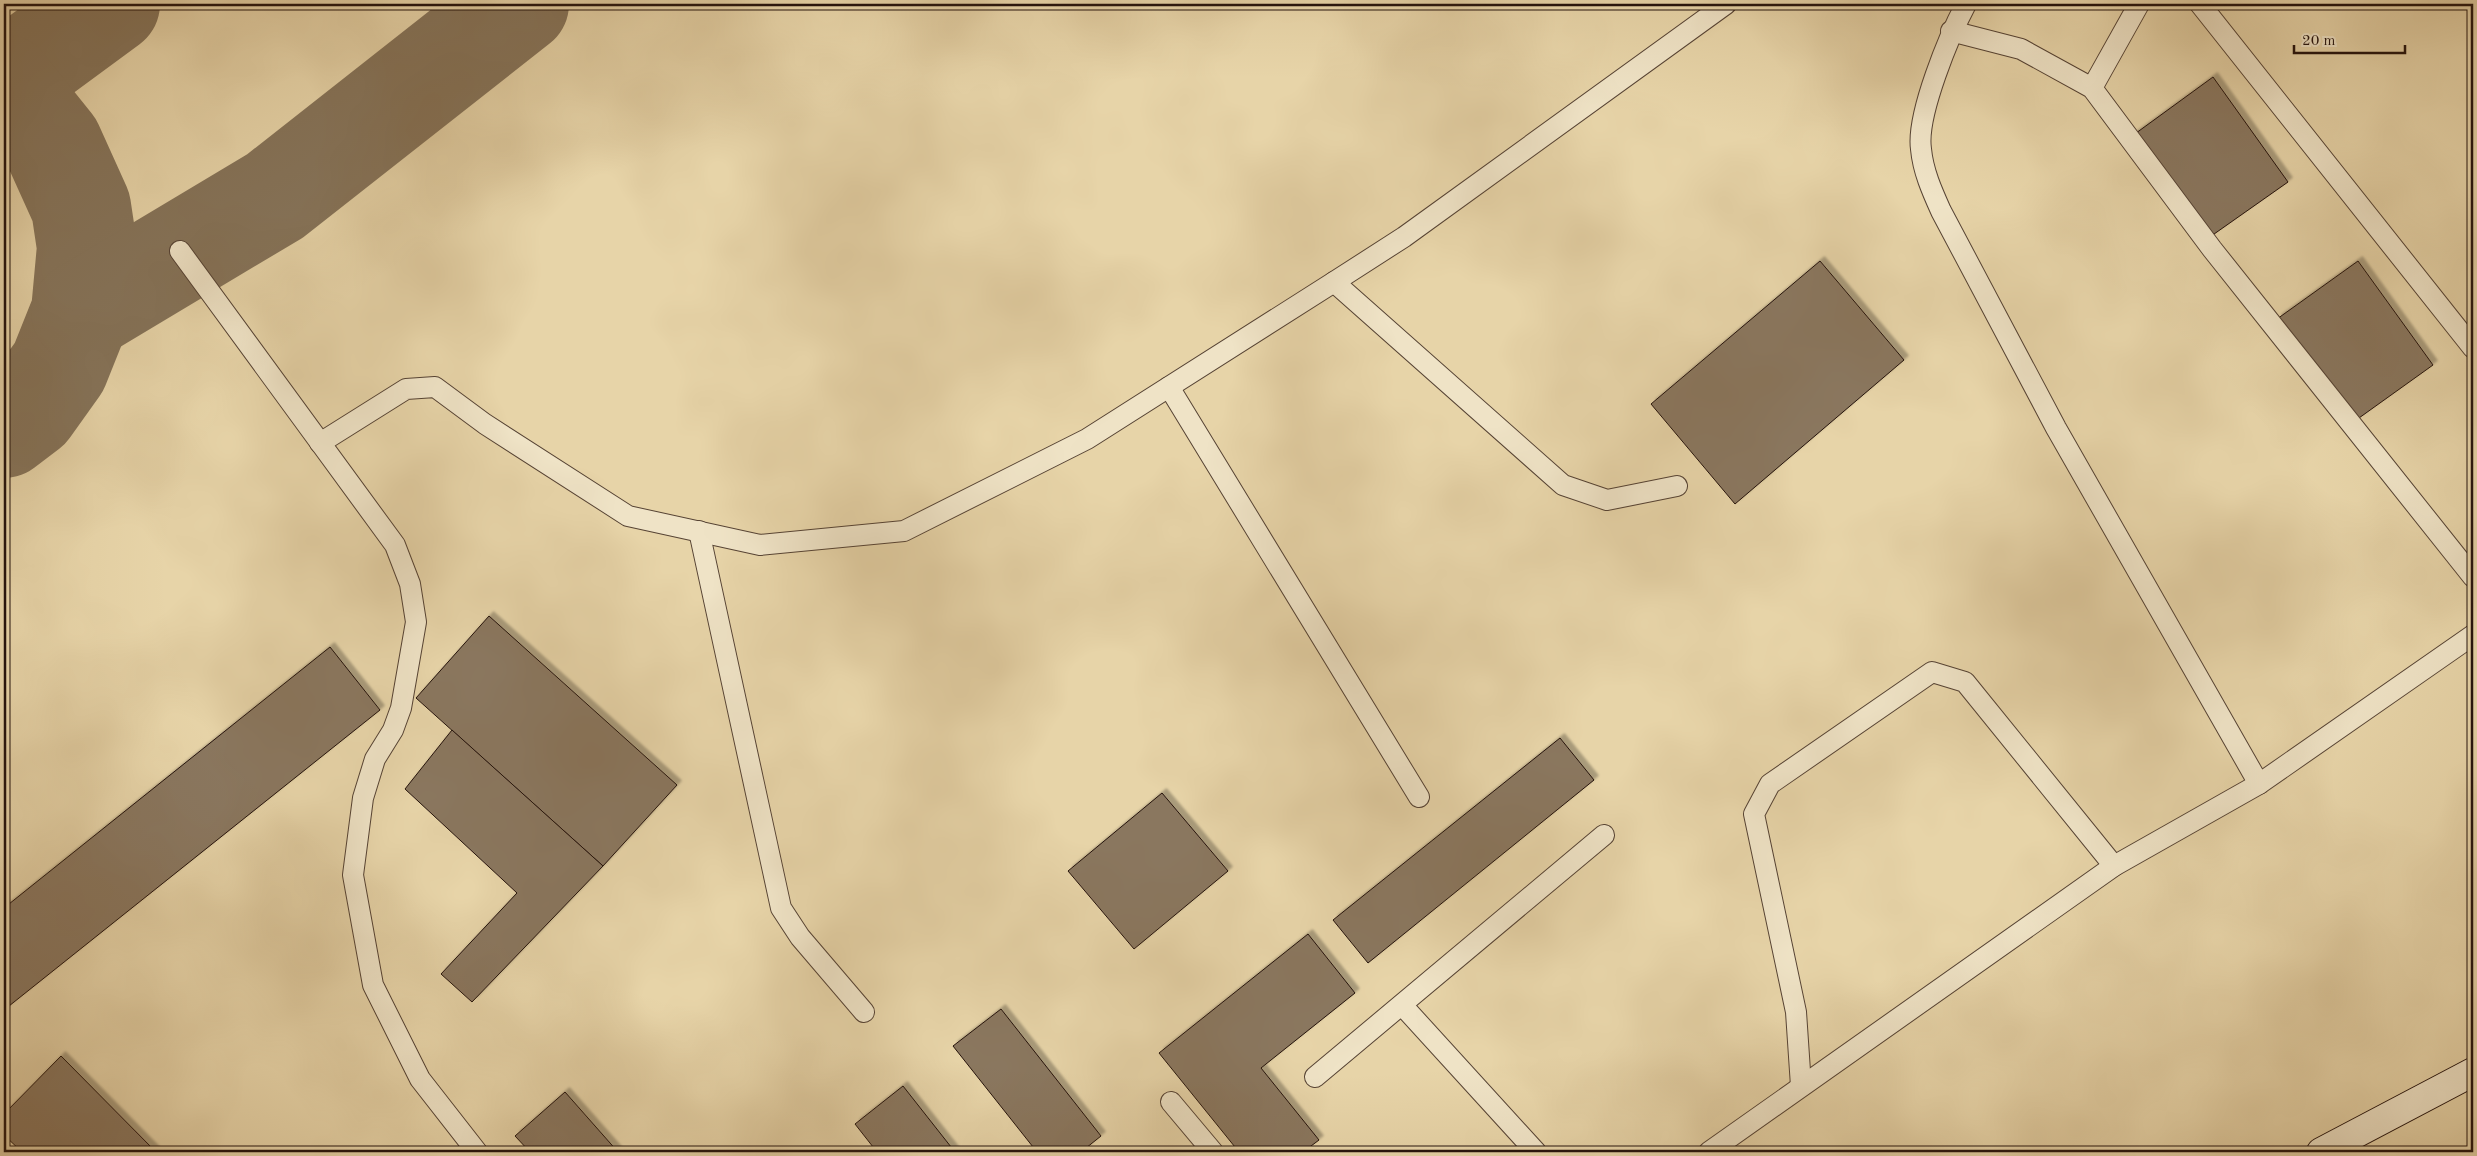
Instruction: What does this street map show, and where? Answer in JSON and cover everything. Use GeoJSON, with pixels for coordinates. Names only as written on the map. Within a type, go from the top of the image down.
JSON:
{"type":"FeatureCollection","features":[{"type":"Feature","properties":{"kind":"main road"},"geometry":{"type":"LineString","coordinates":[[2321,1152],[2473,1072]]}},
{"type":"Feature","properties":{"kind":"lane"},"geometry":{"type":"LineString","coordinates":[[320,442],[406,389],[435,387],[485,424],[628,516],[760,545],[904,532],[1087,439],[1334,282],[1412,231],[1726,4]]}},
{"type":"Feature","properties":{"kind":"lane"},"geometry":{"type":"LineString","coordinates":[[1966,4],[1951,31],[1923,119],[1920,148],[1928,180],[1940,211],[2056,428],[2259,784]]}},
{"type":"Feature","properties":{"kind":"lane"},"geometry":{"type":"LineString","coordinates":[[2092,88],[2139,4]]}},
{"type":"Feature","properties":{"kind":"lane"},"geometry":{"type":"LineString","coordinates":[[2200,4],[2473,348]]}},
{"type":"Feature","properties":{"kind":"lane"},"geometry":{"type":"LineString","coordinates":[[1951,31],[2021,49],[2092,88],[2212,249],[2473,577]]}},
{"type":"Feature","properties":{"kind":"lane"},"geometry":{"type":"LineString","coordinates":[[180,252],[395,545],[410,584],[416,622],[401,708],[393,730],[375,759],[363,798],[353,874],[372,985],[420,1079],[477,1152]]}},
{"type":"Feature","properties":{"kind":"lane"},"geometry":{"type":"LineString","coordinates":[[1334,282],[1563,485],[1607,500],[1677,486]]}},
{"type":"Feature","properties":{"kind":"lane"},"geometry":{"type":"LineString","coordinates":[[1169,387],[1419,797]]}},
{"type":"Feature","properties":{"kind":"lane"},"geometry":{"type":"LineString","coordinates":[[699,532],[781,908],[800,937],[864,1012]]}},
{"type":"Feature","properties":{"kind":"lane"},"geometry":{"type":"LineString","coordinates":[[1709,1152],[2114,866],[2259,784],[2473,635]]}},
{"type":"Feature","properties":{"kind":"lane"},"geometry":{"type":"LineString","coordinates":[[1801,1086],[1796,1012],[1754,814],[1770,784],[1778,778],[1932,672],[1965,682],[2114,866]]}},
{"type":"Feature","properties":{"kind":"lane"},"geometry":{"type":"LineString","coordinates":[[1315,1077],[1604,836]]}},
{"type":"Feature","properties":{"kind":"lane"},"geometry":{"type":"LineString","coordinates":[[1402,1005],[1536,1152]]}},
{"type":"Feature","properties":{"kind":"lane"},"geometry":{"type":"LineString","coordinates":[[1171,1102],[1213,1152]]}},
{"type":"Feature","properties":{"kind":"building"},"geometry":{"type":"Polygon","coordinates":[[[2213,77],[2288,182],[2207,239],[2132,136],[2213,77]]]}},
{"type":"Feature","properties":{"kind":"building"},"geometry":{"type":"Polygon","coordinates":[[[1820,261],[1904,360],[1735,504],[1651,404],[1820,261]]]}},
{"type":"Feature","properties":{"kind":"building"},"geometry":{"type":"Polygon","coordinates":[[[2358,261],[2433,365],[2352,423],[2277,319],[2358,261]]]}},
{"type":"Feature","properties":{"kind":"building"},"geometry":{"type":"Polygon","coordinates":[[[489,616],[677,785],[603,866],[416,698],[489,616]]]}},
{"type":"Feature","properties":{"kind":"building"},"geometry":{"type":"Polygon","coordinates":[[[330,647],[380,710],[4,1010],[4,908],[330,647]]]}},
{"type":"Feature","properties":{"kind":"building"},"geometry":{"type":"Polygon","coordinates":[[[452,730],[603,866],[472,1002],[441,974],[517,893],[405,789],[452,730]]]}},
{"type":"Feature","properties":{"kind":"building"},"geometry":{"type":"Polygon","coordinates":[[[1560,738],[1594,780],[1368,963],[1333,920],[1560,738]]]}},
{"type":"Feature","properties":{"kind":"building"},"geometry":{"type":"Polygon","coordinates":[[[1162,793],[1228,871],[1134,949],[1068,871],[1162,793]]]}},
{"type":"Feature","properties":{"kind":"building"},"geometry":{"type":"Polygon","coordinates":[[[1308,934],[1355,993],[1261,1068],[1319,1140],[1303,1152],[1239,1152],[1159,1053],[1308,934]]]}},
{"type":"Feature","properties":{"kind":"building"},"geometry":{"type":"Polygon","coordinates":[[[1001,1009],[1101,1136],[1081,1152],[1037,1152],[953,1046],[1001,1009]]]}},
{"type":"Feature","properties":{"kind":"building"},"geometry":{"type":"Polygon","coordinates":[[[61,1056],[156,1152],[22,1152],[4,1135],[4,1114],[61,1056]]]}},
{"type":"Feature","properties":{"kind":"building"},"geometry":{"type":"Polygon","coordinates":[[[903,1086],[955,1152],[877,1152],[855,1124],[903,1086]]]}},
{"type":"Feature","properties":{"kind":"building"},"geometry":{"type":"Polygon","coordinates":[[[565,1092],[618,1152],[530,1152],[515,1136],[565,1092]]]}},
{"type":"Feature","properties":{"kind":"taxiway"},"geometry":{"type":"LineString","coordinates":[[4,82],[110,4]]}},
{"type":"Feature","properties":{"kind":"taxiway"},"geometry":{"type":"LineString","coordinates":[[81,312],[275,196],[519,4]]}},
{"type":"Feature","properties":{"kind":"taxiway"},"geometry":{"type":"LineString","coordinates":[[4,84],[53,145],[81,207],[87,247],[81,312],[59,367],[29,409],[4,428]]}}]}
